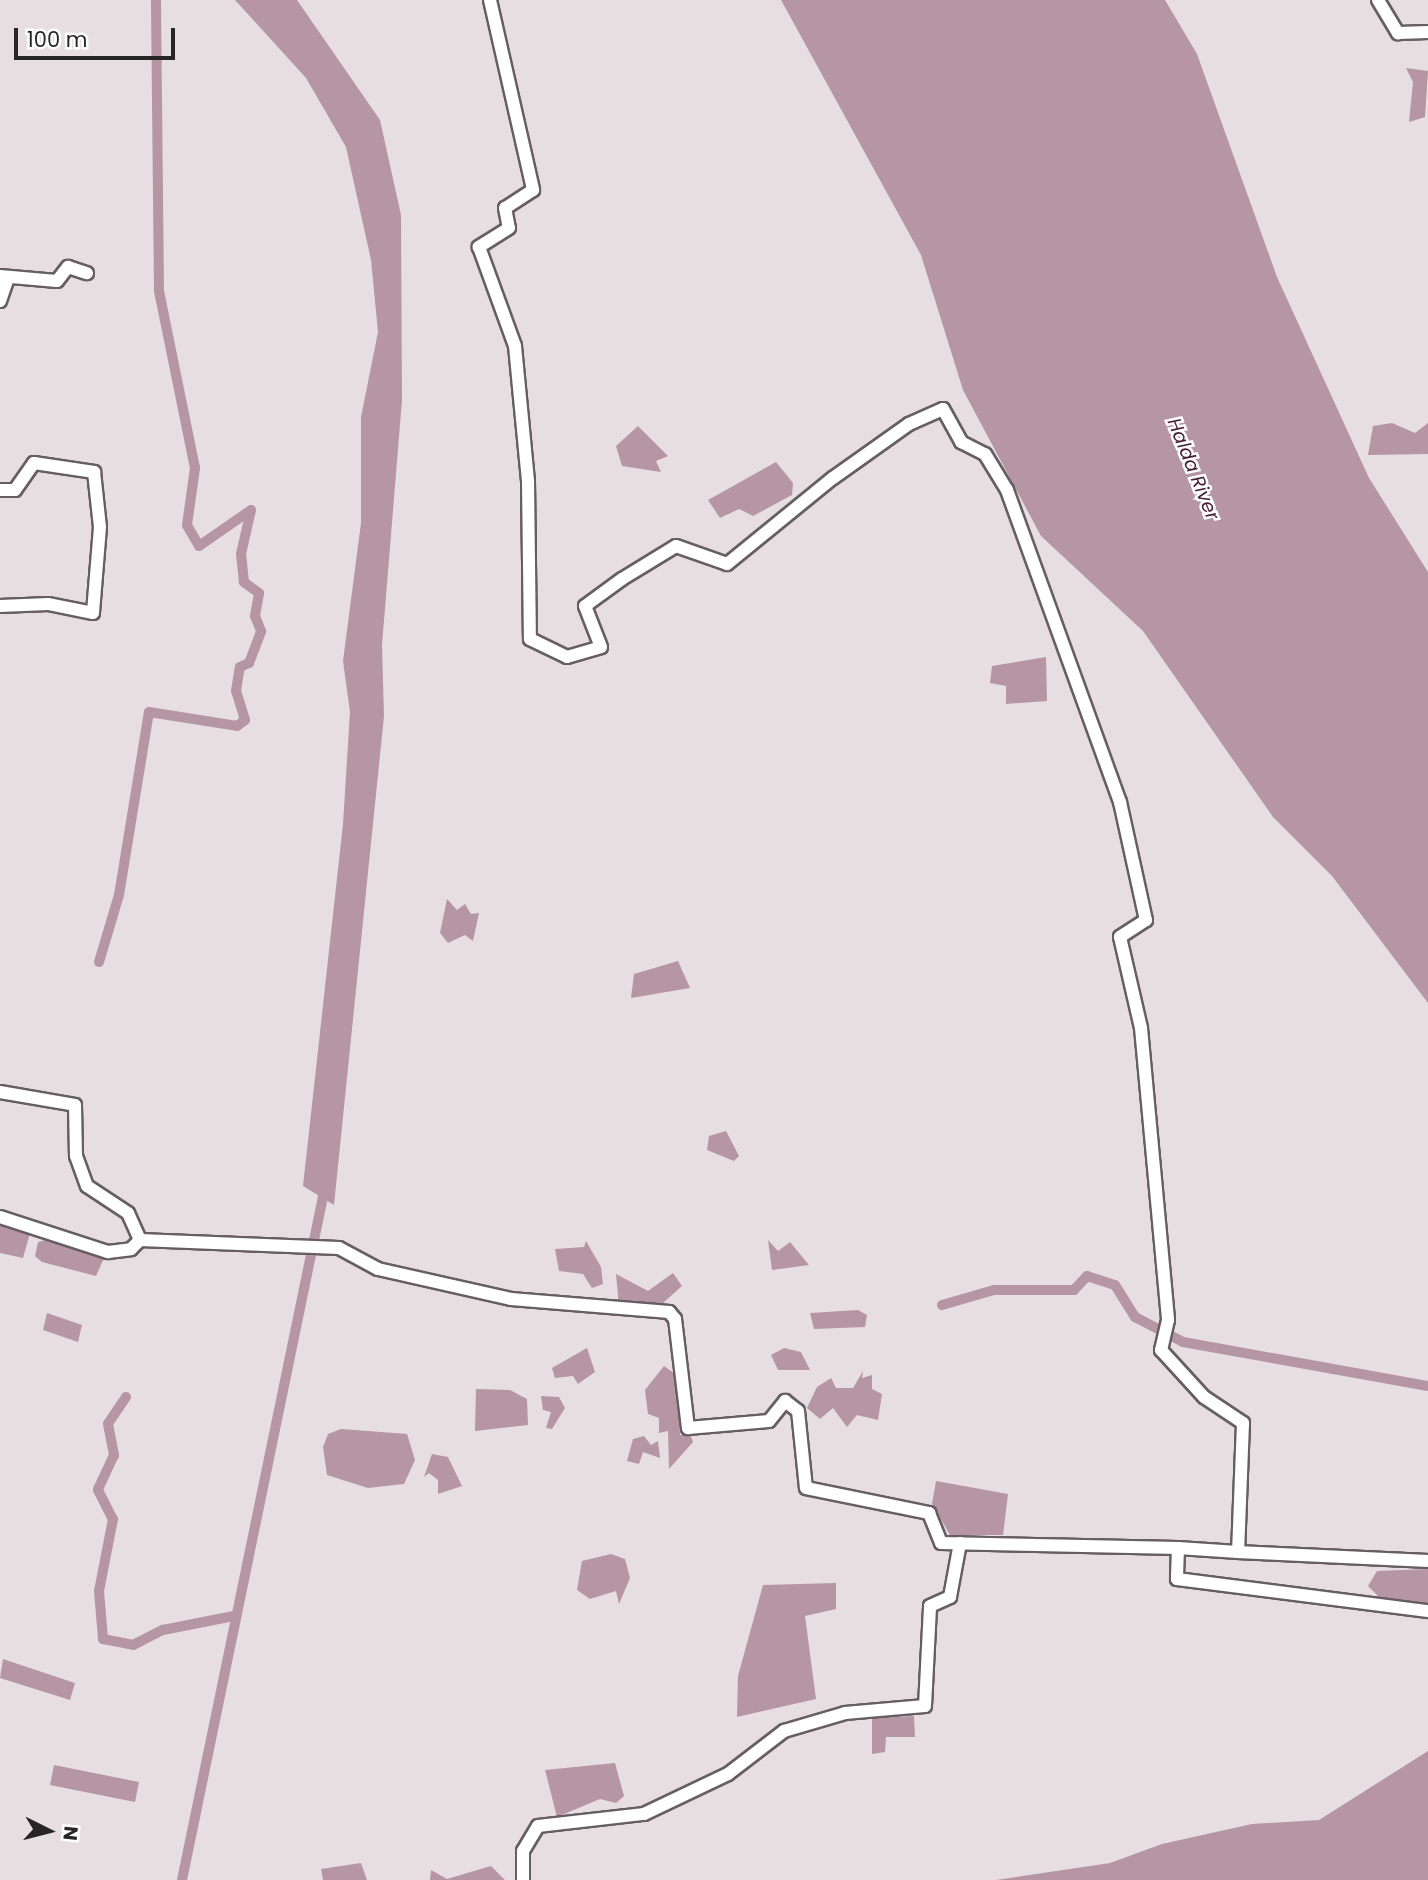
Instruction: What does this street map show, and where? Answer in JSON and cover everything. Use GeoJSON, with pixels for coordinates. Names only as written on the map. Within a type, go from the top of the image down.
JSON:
{"type":"FeatureCollection","features":[{"type":"Feature","properties":{"kind":"street"},"geometry":{"type":"LineString","coordinates":[[490,0],[533,190],[505,208],[509,228],[479,247],[515,346],[528,481],[530,639],[567,657],[601,647],[585,606],[622,579],[676,547],[727,564],[833,478],[909,424],[943,409],[961,442],[985,454],[1007,490],[1120,802],[1146,920],[1119,937],[1141,1028],[1168,1320],[1161,1350],[1204,1397],[1243,1423],[1238,1552]]}},
{"type":"Feature","properties":{"kind":"street"},"geometry":{"type":"LineString","coordinates":[[1378,0],[1398,33],[1428,32]]}},
{"type":"Feature","properties":{"kind":"street"},"geometry":{"type":"LineString","coordinates":[[0,301],[4,277],[57,281],[68,267],[87,273]]}},
{"type":"Feature","properties":{"kind":"street"},"geometry":{"type":"LineString","coordinates":[[0,490],[15,490],[34,463],[94,472],[100,527],[93,613],[48,604],[0,606]]}},
{"type":"Feature","properties":{"kind":"street"},"geometry":{"type":"LineString","coordinates":[[0,1092],[75,1105],[76,1156],[87,1186],[128,1213],[140,1240]]}},
{"type":"Feature","properties":{"kind":"street"},"geometry":{"type":"LineString","coordinates":[[0,1217],[108,1252],[131,1249],[140,1240],[285,1248],[338,1248],[378,1269],[511,1299],[669,1312],[675,1319],[688,1429],[769,1421],[785,1401],[798,1411],[806,1488],[929,1513],[941,1543],[1178,1548],[1428,1561]]}},
{"type":"Feature","properties":{"kind":"street"},"geometry":{"type":"LineString","coordinates":[[523,1880],[523,1852],[538,1826],[644,1814],[728,1774],[784,1731],[845,1713],[925,1706],[930,1606],[950,1597],[960,1543]]}},
{"type":"Feature","properties":{"kind":"street"},"geometry":{"type":"LineString","coordinates":[[1178,1548],[1177,1579],[1428,1611]]}},
{"type":"Feature","properties":{"kind":"water"},"geometry":{"type":"Polygon","coordinates":[[[235,0],[297,0],[380,120],[401,215],[402,400],[382,645],[384,716],[334,1205],[303,1186],[343,824],[350,712],[343,661],[361,523],[361,417],[378,332],[371,260],[346,147],[306,78],[235,0]]]}},
{"type":"Feature","properties":{"kind":"water","name":"Halda River"},"geometry":{"type":"Polygon","coordinates":[[[781,0],[1165,0],[1197,54],[1277,277],[1369,478],[1428,572],[1428,1003],[1332,876],[1273,817],[1143,631],[1041,536],[963,390],[921,255],[781,0]]]}},
{"type":"Feature","properties":{"kind":"water"},"geometry":{"type":"Polygon","coordinates":[[[1406,68],[1428,71],[1425,117],[1409,122],[1413,82],[1406,68]]]}},
{"type":"Feature","properties":{"kind":"water"},"geometry":{"type":"Polygon","coordinates":[[[1392,423],[1415,433],[1428,423],[1428,454],[1368,455],[1373,426],[1392,423]]]}},
{"type":"Feature","properties":{"kind":"water"},"geometry":{"type":"Polygon","coordinates":[[[638,426],[668,456],[656,461],[661,472],[622,466],[616,446],[638,426]]]}},
{"type":"Feature","properties":{"kind":"water"},"geometry":{"type":"Polygon","coordinates":[[[776,462],[793,483],[792,495],[753,516],[739,509],[720,518],[708,500],[776,462]]]}},
{"type":"Feature","properties":{"kind":"water"},"geometry":{"type":"Polygon","coordinates":[[[1046,657],[1047,701],[1006,704],[1006,686],[990,683],[992,666],[1046,657]]]}},
{"type":"Feature","properties":{"kind":"water"},"geometry":{"type":"Polygon","coordinates":[[[447,899],[457,910],[465,904],[471,914],[479,913],[473,941],[465,935],[448,943],[440,933],[447,899]]]}},
{"type":"Feature","properties":{"kind":"water"},"geometry":{"type":"Polygon","coordinates":[[[678,961],[690,988],[631,998],[634,974],[678,961]]]}},
{"type":"Feature","properties":{"kind":"water"},"geometry":{"type":"Polygon","coordinates":[[[726,1131],[739,1156],[734,1161],[707,1150],[709,1136],[726,1131]]]}},
{"type":"Feature","properties":{"kind":"water"},"geometry":{"type":"Polygon","coordinates":[[[0,1223],[30,1233],[23,1258],[0,1253],[0,1223]]]}},
{"type":"Feature","properties":{"kind":"water"},"geometry":{"type":"Polygon","coordinates":[[[50,1239],[104,1258],[96,1276],[42,1262],[35,1256],[38,1242],[50,1239]]]}},
{"type":"Feature","properties":{"kind":"water"},"geometry":{"type":"Polygon","coordinates":[[[768,1240],[778,1251],[790,1242],[809,1265],[772,1270],[768,1240]]]}},
{"type":"Feature","properties":{"kind":"water"},"geometry":{"type":"Polygon","coordinates":[[[586,1241],[601,1267],[603,1284],[592,1288],[583,1274],[559,1271],[555,1249],[584,1247],[586,1241]]]}},
{"type":"Feature","properties":{"kind":"water"},"geometry":{"type":"Polygon","coordinates":[[[673,1273],[682,1286],[654,1311],[652,1303],[619,1306],[616,1274],[648,1291],[673,1273]]]}},
{"type":"Feature","properties":{"kind":"water"},"geometry":{"type":"Polygon","coordinates":[[[858,1310],[867,1315],[865,1327],[814,1329],[810,1313],[858,1310]]]}},
{"type":"Feature","properties":{"kind":"water"},"geometry":{"type":"Polygon","coordinates":[[[47,1313],[82,1325],[78,1342],[43,1330],[47,1313]]]}},
{"type":"Feature","properties":{"kind":"water"},"geometry":{"type":"Polygon","coordinates":[[[587,1348],[595,1372],[578,1384],[573,1376],[555,1378],[552,1368],[587,1348]]]}},
{"type":"Feature","properties":{"kind":"water"},"geometry":{"type":"Polygon","coordinates":[[[784,1348],[801,1352],[810,1370],[778,1370],[771,1355],[784,1348]]]}},
{"type":"Feature","properties":{"kind":"water"},"geometry":{"type":"Polygon","coordinates":[[[664,1366],[678,1376],[680,1435],[690,1434],[693,1442],[669,1469],[668,1431],[659,1433],[659,1418],[648,1414],[645,1390],[664,1366]]]}},
{"type":"Feature","properties":{"kind":"water"},"geometry":{"type":"Polygon","coordinates":[[[863,1371],[862,1378],[872,1375],[872,1389],[882,1394],[878,1420],[857,1415],[847,1427],[833,1408],[820,1419],[807,1408],[817,1387],[831,1378],[836,1388],[853,1388],[863,1371]]]}},
{"type":"Feature","properties":{"kind":"water"},"geometry":{"type":"Polygon","coordinates":[[[476,1389],[510,1390],[527,1399],[528,1425],[475,1431],[476,1389]]]}},
{"type":"Feature","properties":{"kind":"water"},"geometry":{"type":"Polygon","coordinates":[[[541,1396],[559,1397],[565,1408],[552,1429],[546,1428],[551,1412],[543,1410],[541,1396]]]}},
{"type":"Feature","properties":{"kind":"water"},"geometry":{"type":"Polygon","coordinates":[[[341,1429],[407,1434],[415,1460],[404,1484],[368,1488],[327,1475],[323,1447],[328,1434],[341,1429]]]}},
{"type":"Feature","properties":{"kind":"water"},"geometry":{"type":"Polygon","coordinates":[[[644,1436],[651,1445],[658,1441],[660,1458],[643,1452],[639,1464],[627,1461],[633,1439],[644,1436]]]}},
{"type":"Feature","properties":{"kind":"water"},"geometry":{"type":"Polygon","coordinates":[[[432,1454],[448,1457],[462,1486],[438,1494],[438,1480],[429,1473],[424,1477],[432,1454]]]}},
{"type":"Feature","properties":{"kind":"water"},"geometry":{"type":"Polygon","coordinates":[[[936,1481],[1008,1494],[1003,1535],[950,1535],[932,1504],[936,1481]]]}},
{"type":"Feature","properties":{"kind":"water"},"geometry":{"type":"Polygon","coordinates":[[[611,1554],[625,1559],[630,1578],[619,1604],[616,1591],[590,1599],[577,1590],[582,1561],[611,1554]]]}},
{"type":"Feature","properties":{"kind":"water"},"geometry":{"type":"Polygon","coordinates":[[[1428,1569],[1428,1608],[1381,1599],[1368,1586],[1377,1571],[1428,1569]]]}},
{"type":"Feature","properties":{"kind":"water"},"geometry":{"type":"Polygon","coordinates":[[[836,1583],[836,1609],[805,1616],[816,1699],[737,1717],[738,1676],[763,1585],[836,1583]]]}},
{"type":"Feature","properties":{"kind":"water"},"geometry":{"type":"Polygon","coordinates":[[[3,1659],[75,1683],[70,1700],[0,1678],[3,1659]]]}},
{"type":"Feature","properties":{"kind":"water"},"geometry":{"type":"Polygon","coordinates":[[[914,1716],[915,1737],[886,1737],[885,1752],[872,1754],[872,1718],[914,1716]]]}},
{"type":"Feature","properties":{"kind":"water"},"geometry":{"type":"Polygon","coordinates":[[[1428,1751],[1428,1880],[996,1880],[1110,1863],[1162,1844],[1252,1824],[1319,1820],[1428,1751]]]}},
{"type":"Feature","properties":{"kind":"water"},"geometry":{"type":"Polygon","coordinates":[[[615,1763],[624,1796],[616,1803],[600,1799],[557,1817],[545,1770],[615,1763]]]}},
{"type":"Feature","properties":{"kind":"water"},"geometry":{"type":"Polygon","coordinates":[[[54,1765],[139,1782],[135,1802],[50,1785],[54,1765]]]}},
{"type":"Feature","properties":{"kind":"water"},"geometry":{"type":"Polygon","coordinates":[[[361,1863],[367,1880],[323,1880],[321,1869],[361,1863]]]}},
{"type":"Feature","properties":{"kind":"water"},"geometry":{"type":"Polygon","coordinates":[[[491,1866],[505,1880],[430,1880],[431,1870],[447,1879],[491,1866]]]}},
{"type":"Feature","properties":{"kind":"waterway"},"geometry":{"type":"LineString","coordinates":[[99,962],[119,895],[149,712],[237,726],[245,720],[236,691],[240,667],[249,663],[261,631],[255,616],[259,593],[244,582],[241,554],[251,510],[199,546],[187,525],[195,468],[159,291],[156,0]]}},
{"type":"Feature","properties":{"kind":"waterway"},"geometry":{"type":"LineString","coordinates":[[182,1880],[325,1187]]}},
{"type":"Feature","properties":{"kind":"waterway"},"geometry":{"type":"LineString","coordinates":[[942,1305],[994,1290],[1074,1290],[1087,1276],[1115,1285],[1135,1317],[1183,1342],[1428,1386]]}},
{"type":"Feature","properties":{"kind":"waterway"},"geometry":{"type":"LineString","coordinates":[[126,1397],[108,1424],[114,1455],[98,1490],[113,1519],[99,1591],[103,1639],[133,1645],[163,1630],[234,1616]]}}]}
